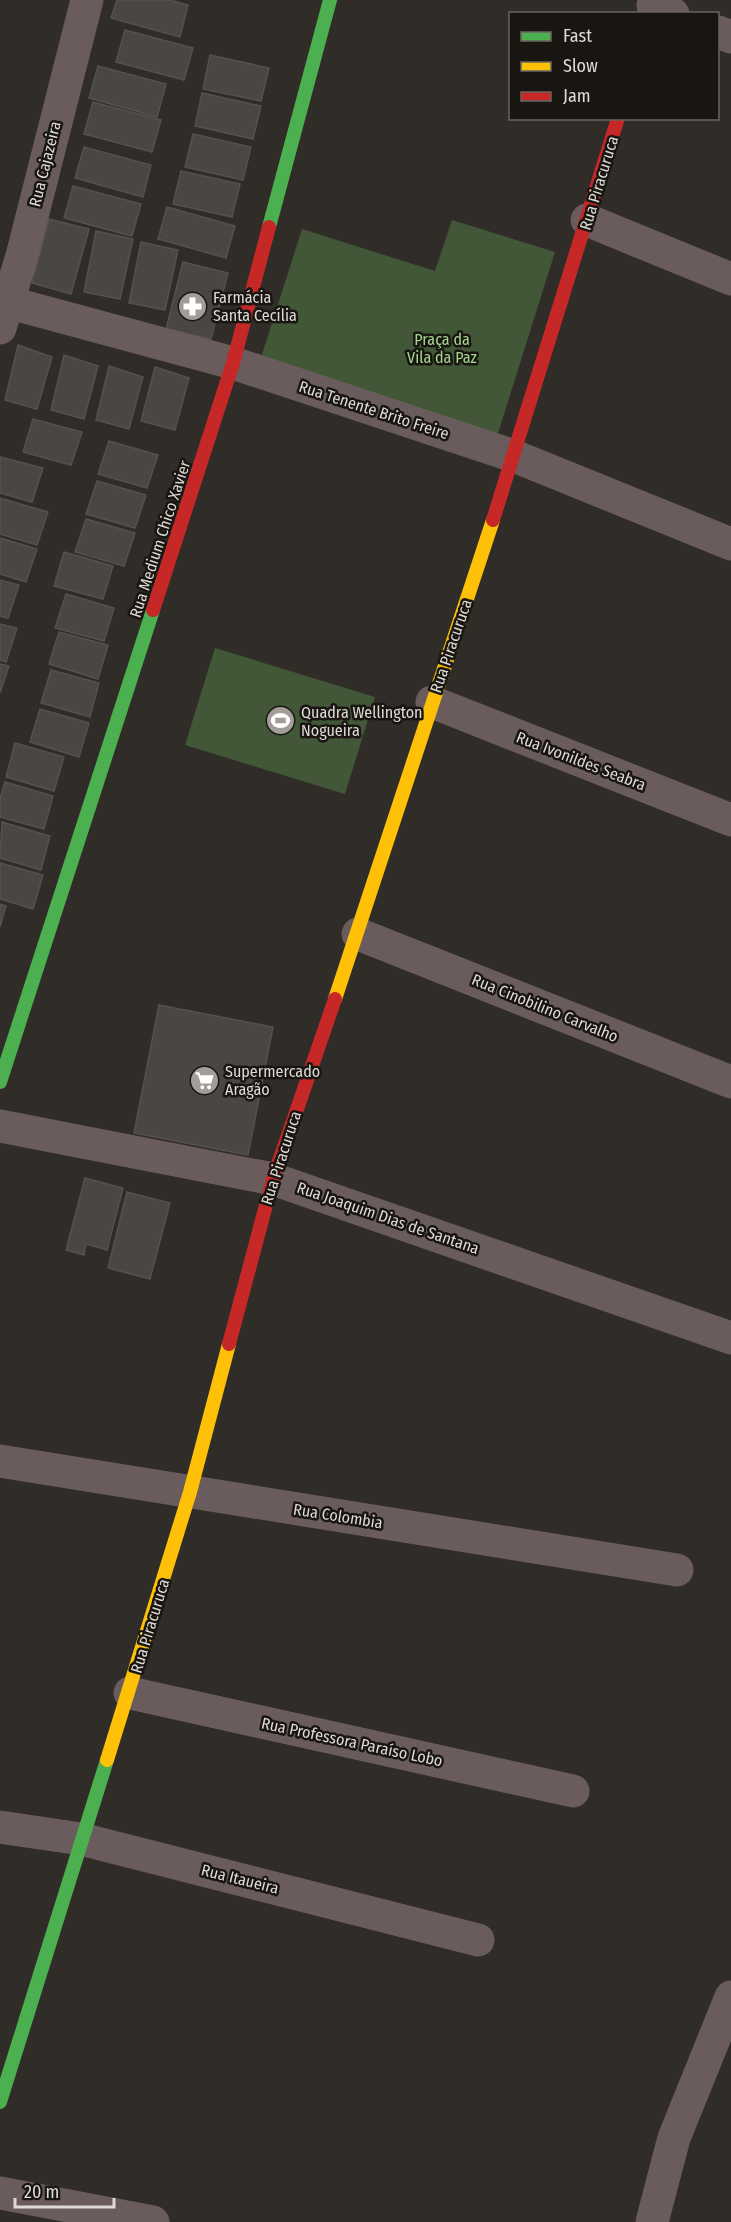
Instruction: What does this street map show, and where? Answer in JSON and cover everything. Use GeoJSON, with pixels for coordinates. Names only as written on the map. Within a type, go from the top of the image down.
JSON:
{"type":"FeatureCollection","features":[{"type":"Feature","properties":{"kind":"street","name":"Rua Cajazeira"},"geometry":{"type":"LineString","coordinates":[[4,315],[11,255],[87,0]]}},
{"type":"Feature","properties":{"kind":"street","name":"Rua Medium Chico Xavier"},"geometry":{"type":"LineString","coordinates":[[0,1082],[233,363],[330,0]]}},
{"type":"Feature","properties":{"kind":"street","name":"Rua Piracuruca"},"geometry":{"type":"LineString","coordinates":[[0,2102],[81,1839],[130,1693],[190,1492],[273,1179],[358,934],[514,456],[617,120]]}},
{"type":"Feature","properties":{"kind":"street"},"geometry":{"type":"LineString","coordinates":[[587,220],[731,279]]}},
{"type":"Feature","properties":{"kind":"street","name":"Rua Tenente Brito Freire"},"geometry":{"type":"LineString","coordinates":[[4,315],[233,363],[514,456],[731,544]]}},
{"type":"Feature","properties":{"kind":"street","name":"Rua Ivonildes Seabra"},"geometry":{"type":"LineString","coordinates":[[432,702],[731,820]]}},
{"type":"Feature","properties":{"kind":"street","name":"Rua Cinobilino Carvalho"},"geometry":{"type":"LineString","coordinates":[[358,934],[731,1082]]}},
{"type":"Feature","properties":{"kind":"street","name":"Rua Joaquim Dias de Santana"},"geometry":{"type":"LineString","coordinates":[[0,1126],[273,1179],[731,1338]]}},
{"type":"Feature","properties":{"kind":"street","name":"Rua Colombia"},"geometry":{"type":"LineString","coordinates":[[0,1461],[677,1570]]}},
{"type":"Feature","properties":{"kind":"street","name":"Rua Professora Paraíso Lobo"},"geometry":{"type":"LineString","coordinates":[[130,1693],[573,1791]]}},
{"type":"Feature","properties":{"kind":"street","name":"Rua Itaueira"},"geometry":{"type":"LineString","coordinates":[[0,1827],[81,1839],[478,1940]]}},
{"type":"Feature","properties":{"kind":"street"},"geometry":{"type":"LineString","coordinates":[[652,2222],[674,2138],[731,1997]]}},
{"type":"Feature","properties":{"kind":"street"},"geometry":{"type":"LineString","coordinates":[[0,2193],[153,2222]]}},
{"type":"Feature","properties":{"kind":"green space","name":"Praça da Vila da Paz"},"geometry":{"type":"Polygon","coordinates":[[[452,220],[555,252],[494,446],[257,370],[302,229],[435,271],[452,220]]]}},
{"type":"Feature","properties":{"kind":"green space","name":"Quadra Wellington Nogueira"},"geometry":{"type":"Polygon","coordinates":[[[215,648],[375,697],[345,794],[185,745],[215,648]]]}},
{"type":"Feature","properties":{"kind":"building"},"geometry":{"type":"Polygon","coordinates":[[[117,0],[170,0],[188,5],[180,37],[111,18],[117,0]]]}},
{"type":"Feature","properties":{"kind":"building"},"geometry":{"type":"Polygon","coordinates":[[[125,30],[193,48],[184,80],[116,62],[125,30]]]}},
{"type":"Feature","properties":{"kind":"building"},"geometry":{"type":"Polygon","coordinates":[[[210,55],[269,68],[261,101],[203,89],[210,55]]]}},
{"type":"Feature","properties":{"kind":"building"},"geometry":{"type":"Polygon","coordinates":[[[98,66],[166,84],[157,117],[89,98],[98,66]]]}},
{"type":"Feature","properties":{"kind":"building"},"geometry":{"type":"Polygon","coordinates":[[[202,93],[261,106],[253,139],[195,126],[202,93]]]}},
{"type":"Feature","properties":{"kind":"building"},"geometry":{"type":"Polygon","coordinates":[[[93,102],[161,120],[152,152],[84,134],[93,102]]]}},
{"type":"Feature","properties":{"kind":"building"},"geometry":{"type":"Polygon","coordinates":[[[193,134],[251,147],[243,180],[185,167],[193,134]]]}},
{"type":"Feature","properties":{"kind":"building"},"geometry":{"type":"Polygon","coordinates":[[[84,147],[151,165],[143,197],[75,178],[84,147]]]}},
{"type":"Feature","properties":{"kind":"building"},"geometry":{"type":"Polygon","coordinates":[[[181,171],[240,184],[232,217],[173,204],[181,171]]]}},
{"type":"Feature","properties":{"kind":"building"},"geometry":{"type":"Polygon","coordinates":[[[73,186],[141,204],[132,236],[64,218],[73,186]]]}},
{"type":"Feature","properties":{"kind":"building"},"geometry":{"type":"Polygon","coordinates":[[[167,207],[235,226],[226,258],[158,239],[167,207]]]}},
{"type":"Feature","properties":{"kind":"building"},"geometry":{"type":"Polygon","coordinates":[[[49,219],[89,229],[71,294],[32,283],[49,219]]]}},
{"type":"Feature","properties":{"kind":"building"},"geometry":{"type":"Polygon","coordinates":[[[96,231],[133,239],[120,299],[84,292],[96,231]]]}},
{"type":"Feature","properties":{"kind":"building"},"geometry":{"type":"Polygon","coordinates":[[[141,242],[178,250],[165,310],[129,303],[141,242]]]}},
{"type":"Feature","properties":{"kind":"building"},"geometry":{"type":"Polygon","coordinates":[[[183,262],[228,273],[211,339],[166,329],[183,262]]]}},
{"type":"Feature","properties":{"kind":"building"},"geometry":{"type":"Polygon","coordinates":[[[18,345],[52,357],[37,409],[5,400],[18,345]]]}},
{"type":"Feature","properties":{"kind":"building"},"geometry":{"type":"Polygon","coordinates":[[[64,355],[98,366],[84,419],[51,410],[64,355]]]}},
{"type":"Feature","properties":{"kind":"building"},"geometry":{"type":"Polygon","coordinates":[[[109,366],[143,377],[129,429],[96,420],[109,366]]]}},
{"type":"Feature","properties":{"kind":"building"},"geometry":{"type":"Polygon","coordinates":[[[155,367],[189,378],[175,430],[141,421],[155,367]]]}},
{"type":"Feature","properties":{"kind":"building"},"geometry":{"type":"Polygon","coordinates":[[[33,419],[82,432],[71,465],[23,452],[33,419]]]}},
{"type":"Feature","properties":{"kind":"building"},"geometry":{"type":"Polygon","coordinates":[[[109,441],[158,455],[147,488],[98,474],[109,441]]]}},
{"type":"Feature","properties":{"kind":"building"},"geometry":{"type":"Polygon","coordinates":[[[0,457],[43,468],[32,502],[0,493],[0,457]]]}},
{"type":"Feature","properties":{"kind":"building"},"geometry":{"type":"Polygon","coordinates":[[[97,481],[146,495],[135,528],[86,514],[97,481]]]}},
{"type":"Feature","properties":{"kind":"building"},"geometry":{"type":"Polygon","coordinates":[[[0,498],[48,512],[37,545],[0,534],[0,498]]]}},
{"type":"Feature","properties":{"kind":"building"},"geometry":{"type":"Polygon","coordinates":[[[86,519],[135,533],[124,566],[75,552],[86,519]]]}},
{"type":"Feature","properties":{"kind":"building"},"geometry":{"type":"Polygon","coordinates":[[[0,538],[37,549],[26,582],[0,574],[0,538]]]}},
{"type":"Feature","properties":{"kind":"building"},"geometry":{"type":"Polygon","coordinates":[[[64,552],[113,566],[103,599],[54,586],[64,552]]]}},
{"type":"Feature","properties":{"kind":"building"},"geometry":{"type":"Polygon","coordinates":[[[0,580],[19,585],[8,618],[0,616],[0,580]]]}},
{"type":"Feature","properties":{"kind":"building"},"geometry":{"type":"Polygon","coordinates":[[[66,594],[114,608],[104,641],[55,628],[66,594]]]}},
{"type":"Feature","properties":{"kind":"building"},"geometry":{"type":"Polygon","coordinates":[[[0,624],[17,628],[6,662],[0,660],[0,624]]]}},
{"type":"Feature","properties":{"kind":"building"},"geometry":{"type":"Polygon","coordinates":[[[59,632],[108,645],[98,679],[49,664],[59,632]]]}},
{"type":"Feature","properties":{"kind":"building"},"geometry":{"type":"Polygon","coordinates":[[[0,664],[9,666],[0,693],[0,664]]]}},
{"type":"Feature","properties":{"kind":"building"},"geometry":{"type":"Polygon","coordinates":[[[51,670],[99,683],[90,717],[41,703],[51,670]]]}},
{"type":"Feature","properties":{"kind":"building"},"geometry":{"type":"Polygon","coordinates":[[[40,709],[89,723],[79,757],[30,742],[40,709]]]}},
{"type":"Feature","properties":{"kind":"building"},"geometry":{"type":"Polygon","coordinates":[[[15,743],[64,757],[54,791],[6,777],[15,743]]]}},
{"type":"Feature","properties":{"kind":"building"},"geometry":{"type":"Polygon","coordinates":[[[5,782],[53,796],[44,829],[0,817],[0,799],[5,782]]]}},
{"type":"Feature","properties":{"kind":"building"},"geometry":{"type":"Polygon","coordinates":[[[2,822],[50,836],[41,870],[0,858],[2,822]]]}},
{"type":"Feature","properties":{"kind":"building"},"geometry":{"type":"Polygon","coordinates":[[[0,863],[43,875],[33,909],[0,899],[0,863]]]}},
{"type":"Feature","properties":{"kind":"building"},"geometry":{"type":"Polygon","coordinates":[[[0,904],[6,906],[0,927],[0,904]]]}},
{"type":"Feature","properties":{"kind":"building","name":"Supermercado Aragão"},"geometry":{"type":"Polygon","coordinates":[[[159,1005],[273,1027],[248,1155],[134,1133],[159,1005]]]}},
{"type":"Feature","properties":{"kind":"building"},"geometry":{"type":"Polygon","coordinates":[[[85,1178],[123,1188],[107,1250],[86,1244],[84,1255],[66,1250],[85,1178]]]}},
{"type":"Feature","properties":{"kind":"building"},"geometry":{"type":"Polygon","coordinates":[[[127,1192],[170,1203],[150,1279],[108,1268],[127,1192]]]}},
{"type":"Feature","properties":{"kind":"traffic: fast"},"geometry":{"type":"LineString","coordinates":[[269,227],[330,0]]}},
{"type":"Feature","properties":{"kind":"traffic: fast"},"geometry":{"type":"LineString","coordinates":[[0,1082],[153,610]]}},
{"type":"Feature","properties":{"kind":"traffic: fast"},"geometry":{"type":"LineString","coordinates":[[0,2102],[107,1760]]}},
{"type":"Feature","properties":{"kind":"traffic: slow"},"geometry":{"type":"LineString","coordinates":[[335,999],[493,520]]}},
{"type":"Feature","properties":{"kind":"traffic: slow"},"geometry":{"type":"LineString","coordinates":[[107,1760],[190,1492],[229,1344]]}},
{"type":"Feature","properties":{"kind":"traffic: jam"},"geometry":{"type":"LineString","coordinates":[[493,520],[617,120]]}},
{"type":"Feature","properties":{"kind":"traffic: jam"},"geometry":{"type":"LineString","coordinates":[[153,610],[233,363],[269,227]]}},
{"type":"Feature","properties":{"kind":"traffic: jam"},"geometry":{"type":"LineString","coordinates":[[229,1344],[273,1179],[335,999]]}},
{"type":"Feature","properties":{"kind":"place","name":"Farmácia Santa Cecília"},"geometry":{"type":"Point","coordinates":[192,306]}},
{"type":"Feature","properties":{"kind":"place","name":"Quadra Wellington Nogueira"},"geometry":{"type":"Point","coordinates":[280,721]}},
{"type":"Feature","properties":{"kind":"place","name":"Supermercado Aragão"},"geometry":{"type":"Point","coordinates":[204,1080]}}]}
